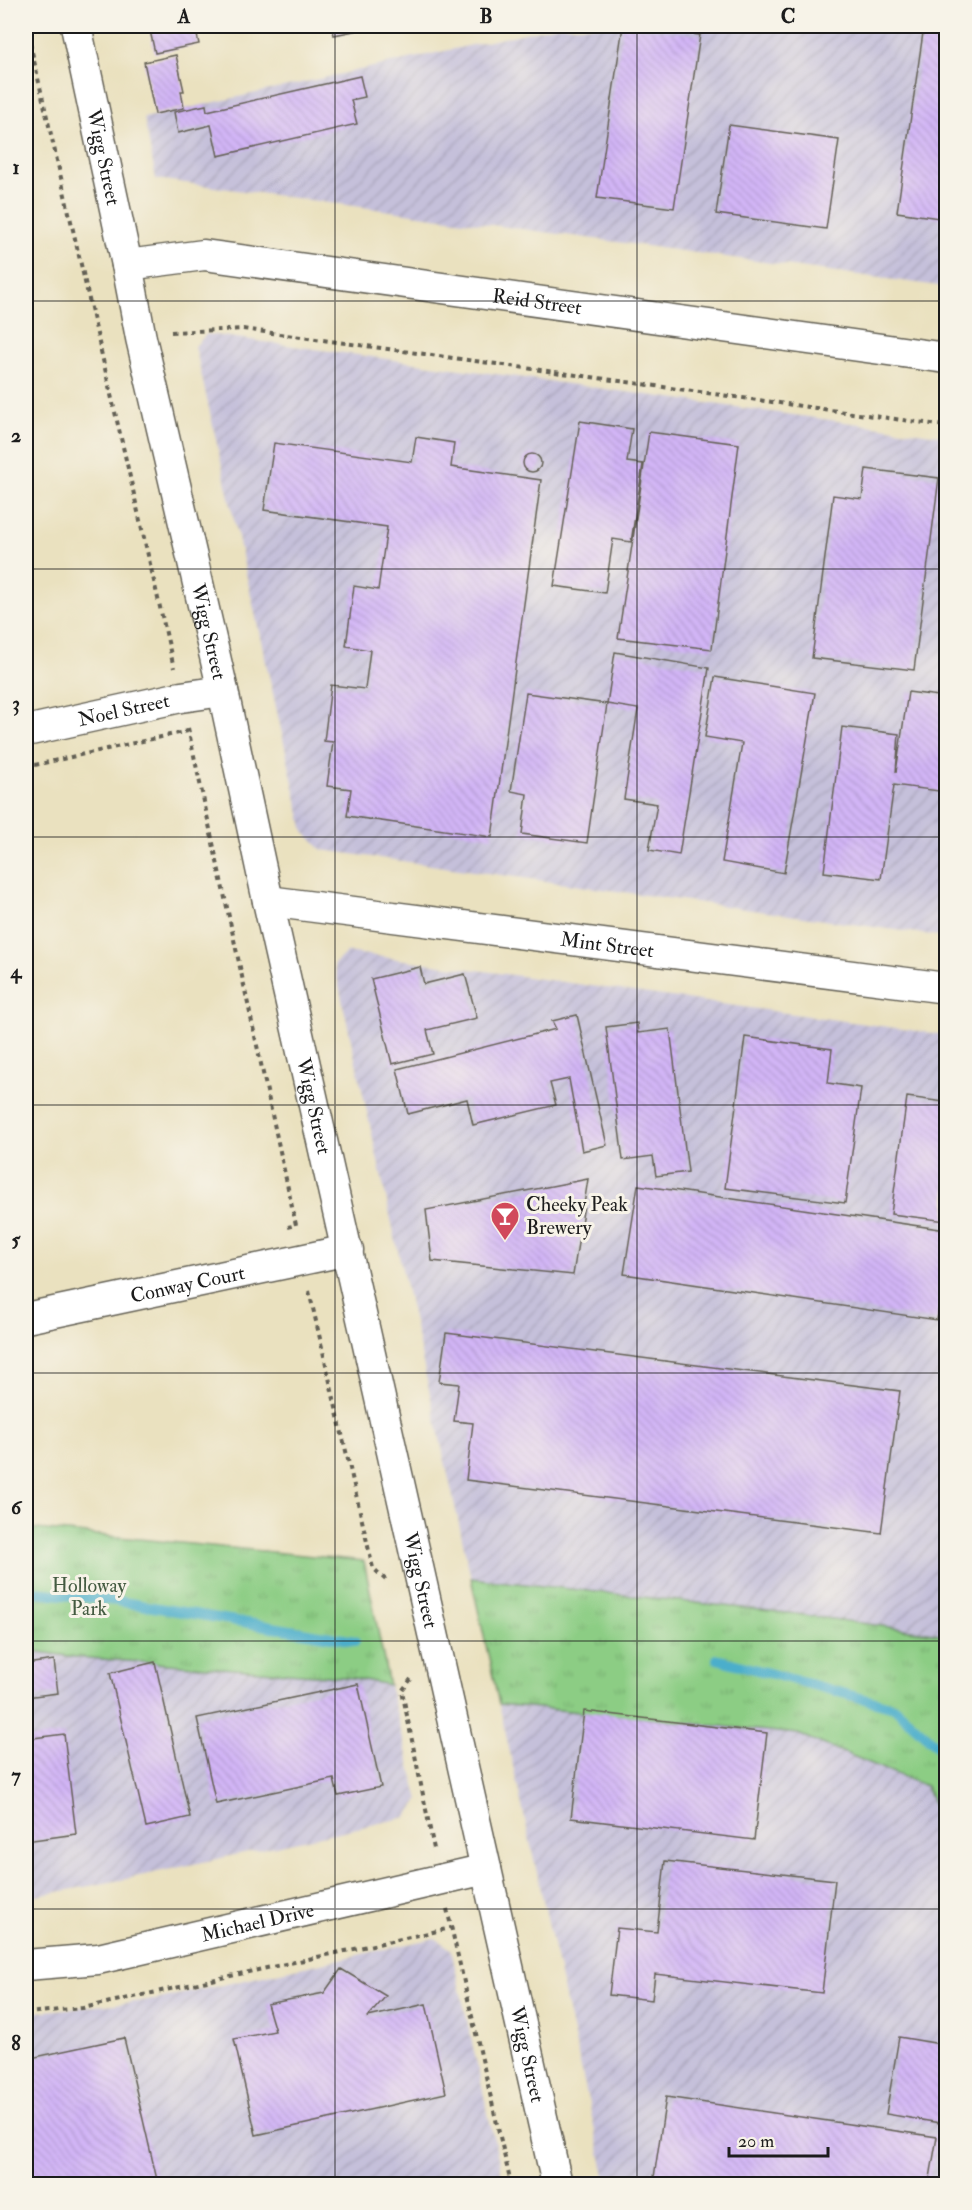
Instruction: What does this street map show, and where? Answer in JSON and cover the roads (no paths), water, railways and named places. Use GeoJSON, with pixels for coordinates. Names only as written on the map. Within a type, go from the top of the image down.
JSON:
{"type":"FeatureCollection","features":[{"type":"Feature","properties":{"kind":"street","name":"Wigg Street"},"geometry":{"type":"LineString","coordinates":[[76,26],[141,338],[223,691],[268,901],[557,2184]]}},
{"type":"Feature","properties":{"kind":"street","name":"Reid Street"},"geometry":{"type":"LineString","coordinates":[[127,265],[204,255],[946,357]]}},
{"type":"Feature","properties":{"kind":"street","name":"Noel Street"},"geometry":{"type":"LineString","coordinates":[[26,731],[181,697],[223,691]]}},
{"type":"Feature","properties":{"kind":"street","name":"Mint Street"},"geometry":{"type":"LineString","coordinates":[[268,901],[946,988]]}},
{"type":"Feature","properties":{"kind":"street","name":"Conway Court"},"geometry":{"type":"LineString","coordinates":[[26,1318],[348,1250]]}},
{"type":"Feature","properties":{"kind":"street","name":"Michael Drive"},"geometry":{"type":"LineString","coordinates":[[26,1965],[98,1959],[486,1869]]}},
{"type":"Feature","properties":{"kind":"waterway"},"geometry":{"type":"LineString","coordinates":[[26,1591],[117,1601],[355,1641]]}},
{"type":"Feature","properties":{"kind":"waterway"},"geometry":{"type":"LineString","coordinates":[[717,1659],[894,1707],[946,1754]]}},
{"type":"Feature","properties":{"kind":"place","name":"Cheeky Peak Brewery"},"geometry":{"type":"Point","coordinates":[505,1242]}},
{"type":"Feature","properties":{"kind":"park label","name":"Holloway Park"},"geometry":{"type":"Point","coordinates":[89,1596]}}]}
